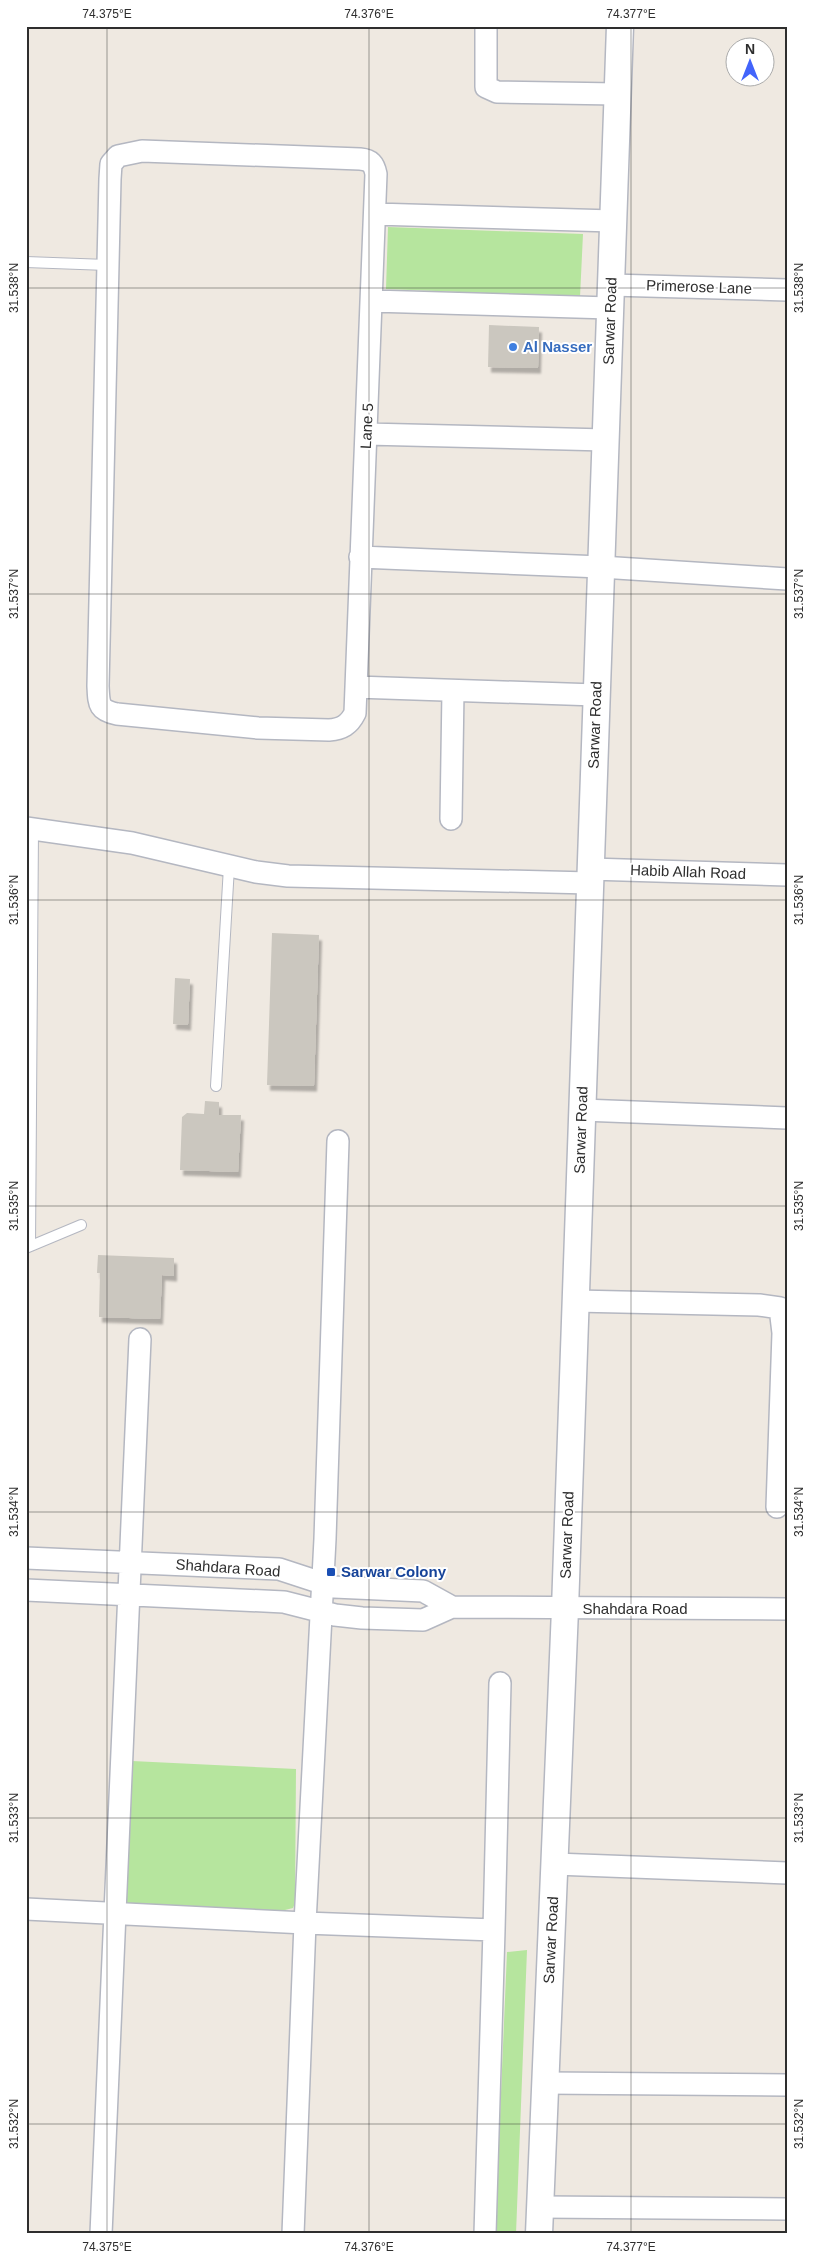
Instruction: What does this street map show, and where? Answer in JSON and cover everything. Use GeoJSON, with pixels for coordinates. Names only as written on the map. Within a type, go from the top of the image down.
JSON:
{"type":"FeatureCollection","features":[{"type":"Feature","properties":{"kind":"street"},"geometry":{"type":"LineString","coordinates":[[486,26],[486,87],[497,92],[618,94]]}},
{"type":"Feature","properties":{"kind":"street","name":"Sarwar Road"},"geometry":{"type":"LineString","coordinates":[[539,2234],[565,1609],[574,1301],[620,26]]}},
{"type":"Feature","properties":{"kind":"street","name":"Lane 5"},"geometry":{"type":"LineString","coordinates":[[136,151],[367,160],[374,164],[376,174],[375,214],[355,713],[350,722],[341,729],[329,730],[258,728],[106,712],[100,706],[98,676],[106,265],[112,164],[118,156],[136,151]]}},
{"type":"Feature","properties":{"kind":"street"},"geometry":{"type":"LineString","coordinates":[[375,214],[613,221]]}},
{"type":"Feature","properties":{"kind":"street","name":"Primerose Lane"},"geometry":{"type":"LineString","coordinates":[[372,301],[787,290]]}},
{"type":"Feature","properties":{"kind":"street"},"geometry":{"type":"LineString","coordinates":[[367,434],[606,440]]}},
{"type":"Feature","properties":{"kind":"street"},"geometry":{"type":"LineString","coordinates":[[360,557],[601,567],[787,579]]}},
{"type":"Feature","properties":{"kind":"street"},"geometry":{"type":"LineString","coordinates":[[356,687],[596,695]]}},
{"type":"Feature","properties":{"kind":"street"},"geometry":{"type":"LineString","coordinates":[[451,820],[453,691]]}},
{"type":"Feature","properties":{"kind":"street","name":"Habib Allah Road"},"geometry":{"type":"LineString","coordinates":[[30,828],[132,843],[229,867],[288,876],[787,875]]}},
{"type":"Feature","properties":{"kind":"street"},"geometry":{"type":"LineString","coordinates":[[582,1110],[787,1118]]}},
{"type":"Feature","properties":{"kind":"street"},"geometry":{"type":"LineString","coordinates":[[293,2234],[305,1923],[321,1612],[338,1141]]}},
{"type":"Feature","properties":{"kind":"street"},"geometry":{"type":"LineString","coordinates":[[574,1301],[759,1305],[780,1308],[783,1333],[776,1507]]}},
{"type":"Feature","properties":{"kind":"street"},"geometry":{"type":"LineString","coordinates":[[101,2234],[140,1339]]}},
{"type":"Feature","properties":{"kind":"street","name":"Shahdara Road"},"geometry":{"type":"LineString","coordinates":[[26,1558],[279,1569],[322,1584],[358,1589],[423,1591],[452,1607]]}},
{"type":"Feature","properties":{"kind":"street","name":"Shahdara Road"},"geometry":{"type":"LineString","coordinates":[[26,1590],[284,1602],[321,1612],[362,1618],[423,1620],[452,1607],[787,1609]]}},
{"type":"Feature","properties":{"kind":"street"},"geometry":{"type":"LineString","coordinates":[[485,2234],[500,1683]]}},
{"type":"Feature","properties":{"kind":"street"},"geometry":{"type":"LineString","coordinates":[[555,1864],[787,1872]]}},
{"type":"Feature","properties":{"kind":"street"},"geometry":{"type":"LineString","coordinates":[[26,1909],[494,1930]]}},
{"type":"Feature","properties":{"kind":"street"},"geometry":{"type":"LineString","coordinates":[[544,2083],[787,2085]]}},
{"type":"Feature","properties":{"kind":"street"},"geometry":{"type":"LineString","coordinates":[[540,2207],[787,2209]]}},
{"type":"Feature","properties":{"kind":"lane"},"geometry":{"type":"LineString","coordinates":[[26,262],[106,265]]}},
{"type":"Feature","properties":{"kind":"lane"},"geometry":{"type":"LineString","coordinates":[[30,828],[28,1247],[81,1224]]}},
{"type":"Feature","properties":{"kind":"lane"},"geometry":{"type":"LineString","coordinates":[[216,1086],[229,867]]}},
{"type":"Feature","properties":{"kind":"green space"},"geometry":{"type":"Polygon","coordinates":[[[388,227],[583,234],[580,297],[386,289],[388,227]]]}},
{"type":"Feature","properties":{"kind":"green space"},"geometry":{"type":"Polygon","coordinates":[[[132,1761],[296,1769],[295,1903],[293,1908],[281,1911],[131,1906],[123,1901],[132,1761]]]}},
{"type":"Feature","properties":{"kind":"green space"},"geometry":{"type":"Polygon","coordinates":[[[527,1950],[516,2234],[495,2234],[507,1952],[527,1950]]]}},
{"type":"Feature","properties":{"kind":"building","name":"Al Nasser"},"geometry":{"type":"Polygon","coordinates":[[[489,325],[539,327],[538,368],[488,367],[489,325]]]}},
{"type":"Feature","properties":{"kind":"building"},"geometry":{"type":"Polygon","coordinates":[[[272,933],[319,935],[314,1086],[267,1085],[272,933]]]}},
{"type":"Feature","properties":{"kind":"building"},"geometry":{"type":"Polygon","coordinates":[[[175,978],[190,979],[188,1025],[173,1024],[175,978]]]}},
{"type":"Feature","properties":{"kind":"building"},"geometry":{"type":"Polygon","coordinates":[[[205,1101],[219,1102],[219,1115],[241,1115],[238,1172],[180,1170],[182,1117],[187,1113],[204,1114],[205,1101]]]}},
{"type":"Feature","properties":{"kind":"building"},"geometry":{"type":"Polygon","coordinates":[[[98,1255],[174,1258],[174,1276],[162,1275],[160,1319],[99,1317],[100,1273],[97,1273],[98,1255]]]}},
{"type":"Feature","properties":{"kind":"place","name":"Al Nasser"},"geometry":{"type":"Point","coordinates":[513,347]}},
{"type":"Feature","properties":{"kind":"place","name":"Sarwar Colony"},"geometry":{"type":"Point","coordinates":[331,1572]}}]}
